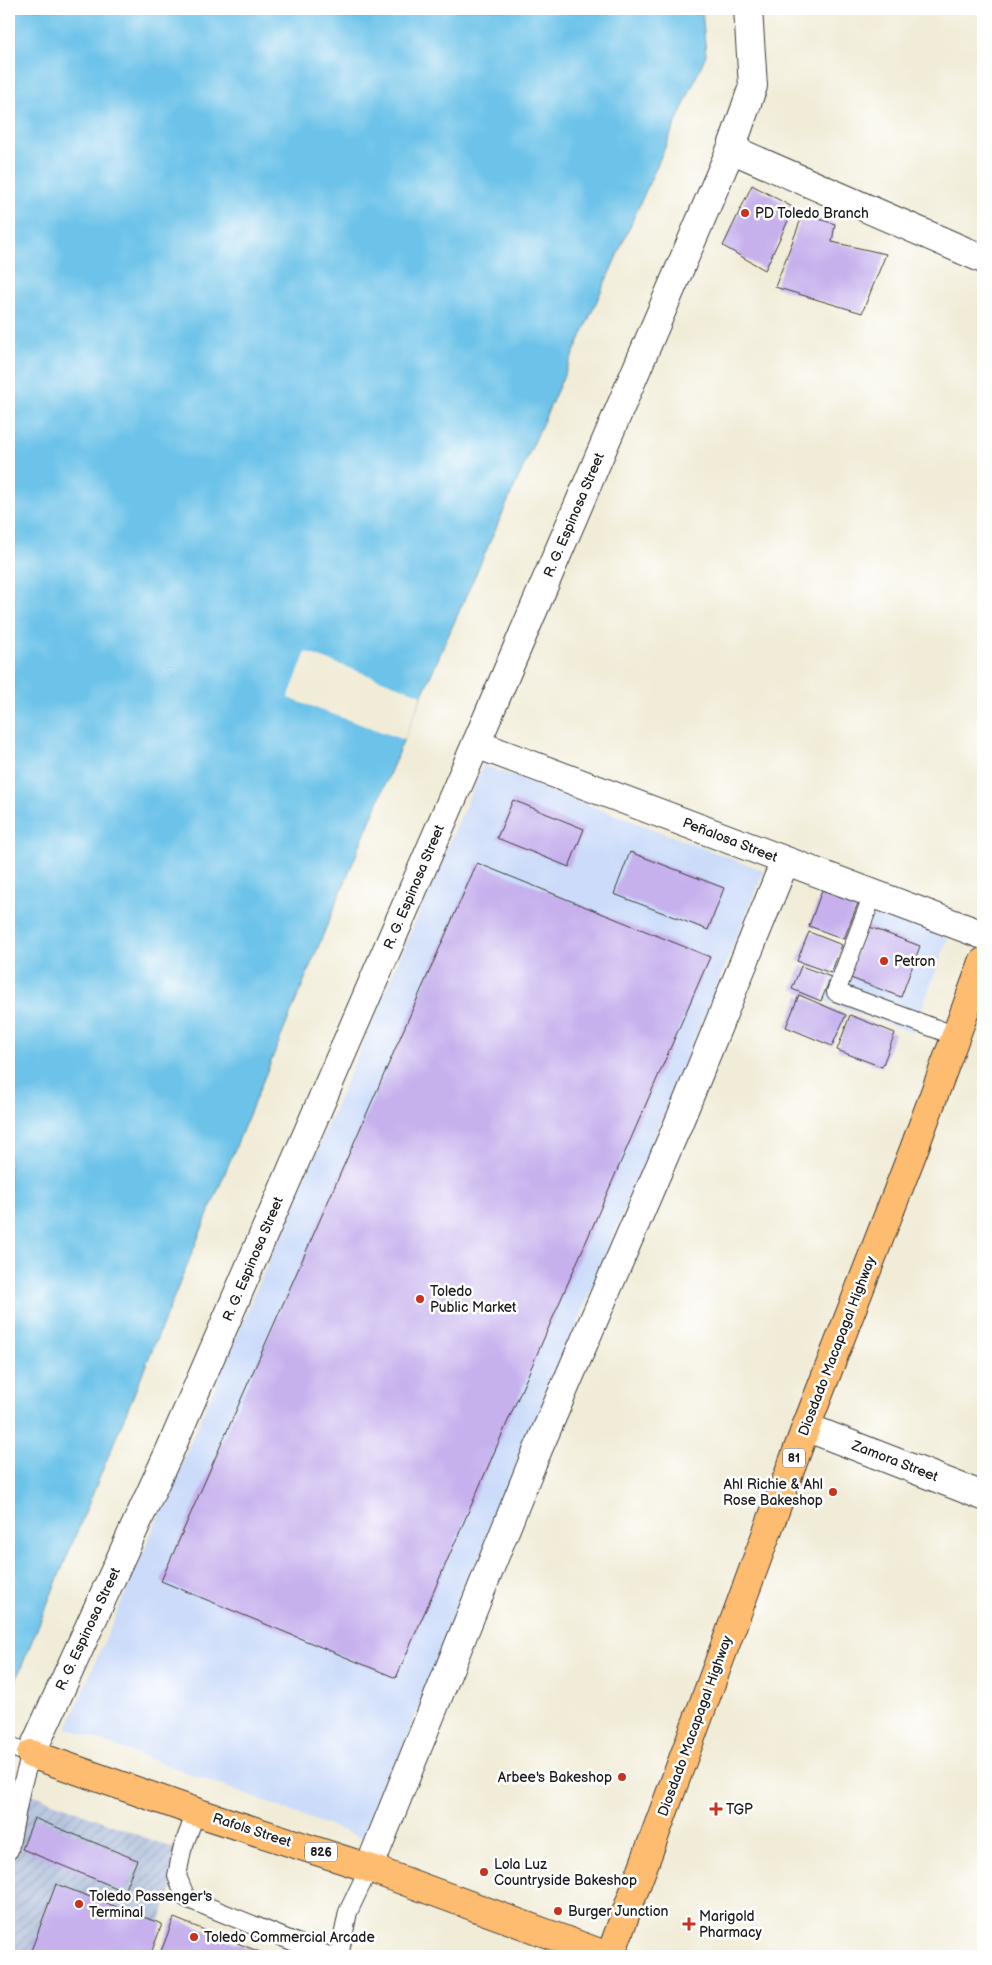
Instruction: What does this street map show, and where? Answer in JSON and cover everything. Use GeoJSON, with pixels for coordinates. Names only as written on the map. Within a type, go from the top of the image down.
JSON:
{"type":"FeatureCollection","features":[{"type":"Feature","properties":{"kind":"highway","name":"Diosdado Macapagal Highway"},"geometry":{"type":"LineString","coordinates":[[609,1956],[806,1427],[983,962]]}},
{"type":"Feature","properties":{"kind":"highway","name":"Rafols Street"},"geometry":{"type":"LineString","coordinates":[[20,1750],[196,1812],[369,1868],[609,1956]]}},
{"type":"Feature","properties":{"kind":"street","name":"R. G. Espinosa Street"},"geometry":{"type":"LineString","coordinates":[[20,1750],[171,1448],[731,149],[753,86],[748,9]]}},
{"type":"Feature","properties":{"kind":"street"},"geometry":{"type":"LineString","coordinates":[[731,149],[983,259]]}},
{"type":"Feature","properties":{"kind":"street","name":"Peñalosa Street"},"geometry":{"type":"LineString","coordinates":[[476,744],[983,935]]}},
{"type":"Feature","properties":{"kind":"street"},"geometry":{"type":"LineString","coordinates":[[369,1868],[533,1461],[679,1122],[785,861]]}},
{"type":"Feature","properties":{"kind":"street","name":"Zamora Street"},"geometry":{"type":"LineString","coordinates":[[806,1427],[983,1496]]}},
{"type":"Feature","properties":{"kind":"lane"},"geometry":{"type":"LineString","coordinates":[[874,894],[836,992],[956,1036]]}},
{"type":"Feature","properties":{"kind":"lane"},"geometry":{"type":"LineString","coordinates":[[9,1850],[20,1788],[20,1750]]}},
{"type":"Feature","properties":{"kind":"lane"},"geometry":{"type":"LineString","coordinates":[[196,1812],[182,1850],[177,1876],[186,1898],[329,1956]]}},
{"type":"Feature","properties":{"kind":"lane"},"geometry":{"type":"LineString","coordinates":[[339,1956],[348,1912],[369,1868]]}},
{"type":"Feature","properties":{"kind":"shaded area","name":"Toledo Public Market"},"geometry":{"type":"Polygon","coordinates":[[[483,765],[764,871],[365,1839],[67,1728],[483,765]]]}},
{"type":"Feature","properties":{"kind":"shaded area"},"geometry":{"type":"Polygon","coordinates":[[[859,906],[948,938],[913,1033],[824,1001],[859,906]]]}},
{"type":"Feature","properties":{"kind":"shaded area"},"geometry":{"type":"Polygon","coordinates":[[[9,1785],[185,1853],[147,1956],[9,1956],[9,1785]]]}},
{"type":"Feature","properties":{"kind":"water"},"geometry":{"type":"Polygon","coordinates":[[[9,9],[702,9],[706,55],[422,695],[9,1697],[9,9]]]}},
{"type":"Feature","properties":{"kind":"pier"},"geometry":{"type":"Polygon","coordinates":[[[306,652],[422,695],[404,740],[288,698],[306,652]]]}},
{"type":"Feature","properties":{"kind":"building"},"geometry":{"type":"Polygon","coordinates":[[[752,185],[794,208],[765,270],[723,246],[752,185]]]}},
{"type":"Feature","properties":{"kind":"building"},"geometry":{"type":"Polygon","coordinates":[[[803,214],[835,224],[832,242],[886,254],[862,313],[775,287],[803,214]]]}},
{"type":"Feature","properties":{"kind":"building"},"geometry":{"type":"Polygon","coordinates":[[[513,800],[584,829],[569,867],[497,838],[513,800]]]}},
{"type":"Feature","properties":{"kind":"building"},"geometry":{"type":"Polygon","coordinates":[[[630,852],[724,888],[708,930],[614,894],[630,852]]]}},
{"type":"Feature","properties":{"kind":"building","name":"Toledo Public Market"},"geometry":{"type":"Polygon","coordinates":[[[477,863],[710,957],[396,1678],[161,1581],[477,863]]]}},
{"type":"Feature","properties":{"kind":"building"},"geometry":{"type":"Polygon","coordinates":[[[822,890],[858,903],[844,939],[809,926],[822,890]]]}},
{"type":"Feature","properties":{"kind":"building","name":"Petron"},"geometry":{"type":"Polygon","coordinates":[[[867,926],[920,946],[901,997],[848,977],[867,926]]]}},
{"type":"Feature","properties":{"kind":"building"},"geometry":{"type":"Polygon","coordinates":[[[809,932],[842,945],[831,973],[797,961],[809,932]]]}},
{"type":"Feature","properties":{"kind":"building"},"geometry":{"type":"Polygon","coordinates":[[[801,966],[831,977],[821,1001],[792,989],[801,966]]]}},
{"type":"Feature","properties":{"kind":"building"},"geometry":{"type":"Polygon","coordinates":[[[799,995],[846,1015],[832,1046],[786,1027],[799,995]]]}},
{"type":"Feature","properties":{"kind":"building"},"geometry":{"type":"Polygon","coordinates":[[[850,1015],[895,1033],[882,1067],[837,1050],[850,1015]]]}},
{"type":"Feature","properties":{"kind":"building"},"geometry":{"type":"Polygon","coordinates":[[[34,1818],[137,1860],[124,1891],[22,1849],[34,1818]]]}},
{"type":"Feature","properties":{"kind":"building","name":"Toledo Passenger's Terminal"},"geometry":{"type":"Polygon","coordinates":[[[56,1884],[162,1924],[150,1956],[29,1956],[56,1884]]]}},
{"type":"Feature","properties":{"kind":"building","name":"Toledo Commercial Arcade"},"geometry":{"type":"Polygon","coordinates":[[[174,1918],[270,1956],[159,1956],[174,1918]]]}},
{"type":"Feature","properties":{"kind":"place","name":"PD Toledo Branch"},"geometry":{"type":"Point","coordinates":[745,213]}},
{"type":"Feature","properties":{"kind":"place","name":"Petron"},"geometry":{"type":"Point","coordinates":[884,961]}},
{"type":"Feature","properties":{"kind":"place","name":"Toledo Public Market"},"geometry":{"type":"Point","coordinates":[420,1299]}},
{"type":"Feature","properties":{"kind":"place","name":"Ahl Richie & Ahl Rose Bakeshop"},"geometry":{"type":"Point","coordinates":[833,1492]}},
{"type":"Feature","properties":{"kind":"place","name":"Arbee's Bakeshop"},"geometry":{"type":"Point","coordinates":[622,1777]}},
{"type":"Feature","properties":{"kind":"place","name":"TGP"},"geometry":{"type":"Point","coordinates":[716,1809]}},
{"type":"Feature","properties":{"kind":"place","name":"Lola Luz Countryside Bakeshop"},"geometry":{"type":"Point","coordinates":[484,1872]}},
{"type":"Feature","properties":{"kind":"place","name":"Toledo Passenger's Terminal"},"geometry":{"type":"Point","coordinates":[79,1904]}},
{"type":"Feature","properties":{"kind":"place","name":"Burger Junction"},"geometry":{"type":"Point","coordinates":[558,1911]}},
{"type":"Feature","properties":{"kind":"place","name":"Marigold Pharmacy"},"geometry":{"type":"Point","coordinates":[689,1924]}},
{"type":"Feature","properties":{"kind":"place","name":"Toledo Commercial Arcade"},"geometry":{"type":"Point","coordinates":[194,1937]}}]}
